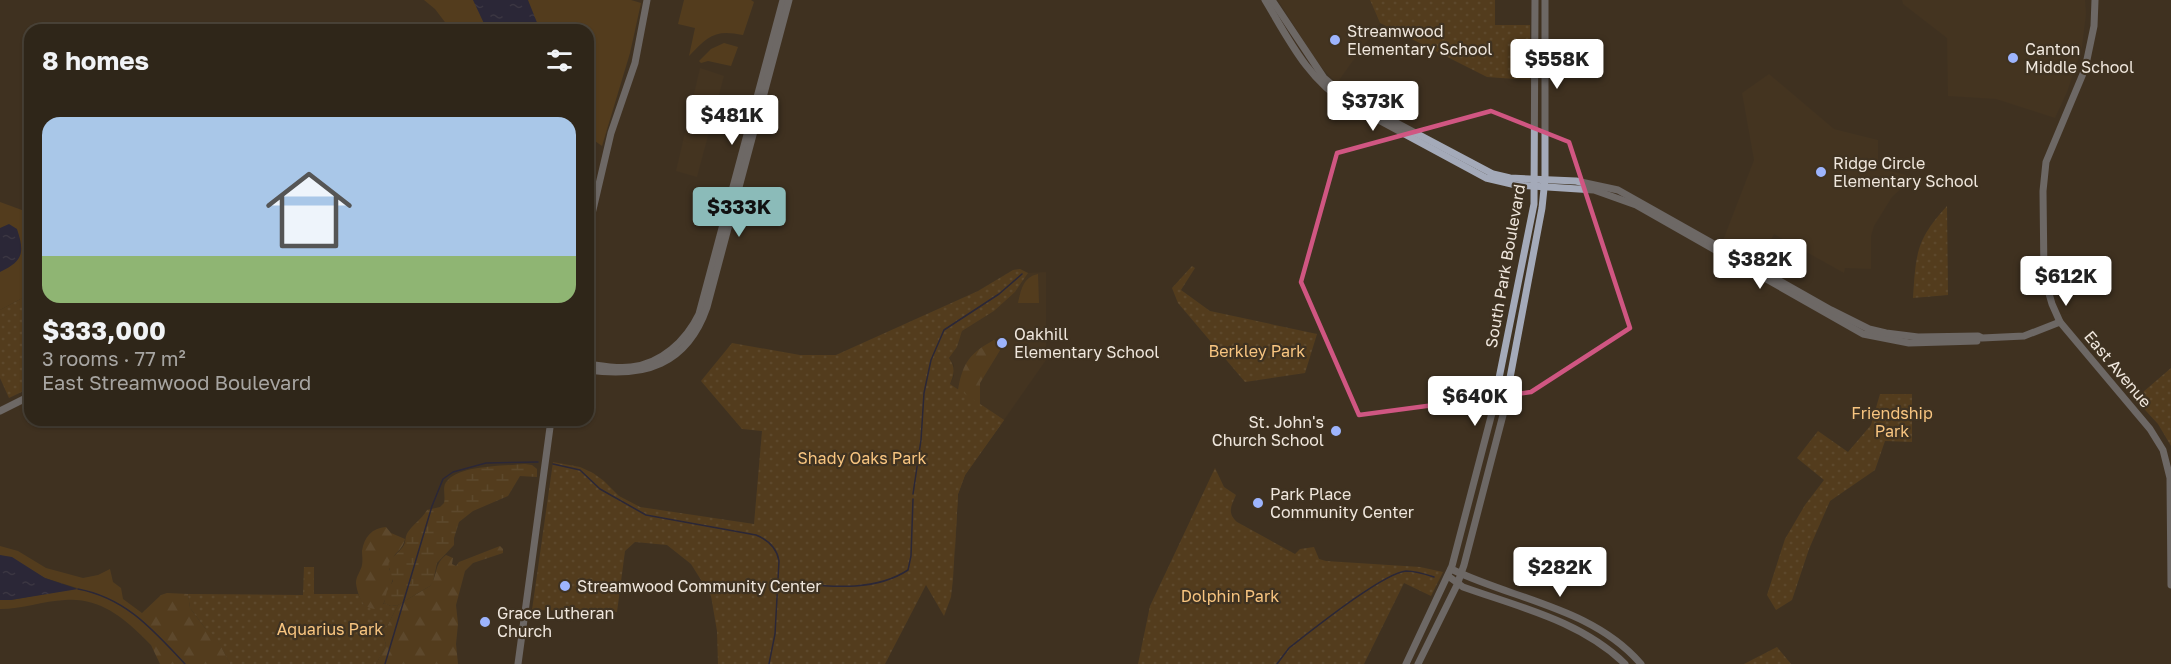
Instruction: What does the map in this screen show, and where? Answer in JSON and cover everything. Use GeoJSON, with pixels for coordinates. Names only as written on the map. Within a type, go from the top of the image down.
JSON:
{"type":"FeatureCollection","features":[{"type":"Feature","properties":{"kind":"street"},"geometry":{"type":"LineString","coordinates":[[594,205],[611,133],[635,63],[647,0]]}},
{"type":"Feature","properties":{"kind":"street"},"geometry":{"type":"LineString","coordinates":[[594,365],[624,368],[647,363],[664,355],[694,324],[699,314],[720,238],[783,0]]}},
{"type":"Feature","properties":{"kind":"street"},"geometry":{"type":"LineString","coordinates":[[594,371],[622,374],[644,370],[677,353],[696,332],[709,300],[789,0]]}},
{"type":"Feature","properties":{"kind":"street"},"geometry":{"type":"LineString","coordinates":[[1265,0],[1308,68],[1317,80],[1336,96],[1478,174],[1501,183],[1544,183],[1600,191],[1635,204],[1863,334],[1886,340],[1918,343],[1979,341],[1982,338],[2024,336],[2060,322]]}},
{"type":"Feature","properties":{"kind":"street"},"geometry":{"type":"LineString","coordinates":[[1272,0],[1324,78],[1344,95],[1484,171],[1535,183]]}},
{"type":"Feature","properties":{"kind":"street","name":"South Park Boulevard"},"geometry":{"type":"LineString","coordinates":[[1406,664],[1450,572],[1492,412],[1534,204],[1535,0]]}},
{"type":"Feature","properties":{"kind":"street","name":"South Park Boulevard"},"geometry":{"type":"LineString","coordinates":[[1419,664],[1461,574],[1502,419],[1539,229],[1544,183],[1545,0]]}},
{"type":"Feature","properties":{"kind":"street","name":"East Avenue"},"geometry":{"type":"LineString","coordinates":[[2095,0],[2094,26],[2085,69],[2046,162],[2043,191],[2044,276],[2060,322],[2151,429],[2163,450],[2170,478],[2171,585]]}},
{"type":"Feature","properties":{"kind":"street"},"geometry":{"type":"LineString","coordinates":[[0,411],[24,399]]}},
{"type":"Feature","properties":{"kind":"street"},"geometry":{"type":"LineString","coordinates":[[518,664],[550,426]]}},
{"type":"Feature","properties":{"kind":"street"},"geometry":{"type":"LineString","coordinates":[[1450,572],[1461,574],[1596,626],[1618,641],[1641,664]]}},
{"type":"Feature","properties":{"kind":"street"},"geometry":{"type":"LineString","coordinates":[[1450,572],[1457,584],[1577,628],[1611,650],[1625,664]]}},
{"type":"Feature","properties":{"kind":"highlighted area"},"geometry":{"type":"Polygon","coordinates":[[[1491,111],[1569,142],[1630,328],[1531,392],[1359,415],[1301,282],[1337,153],[1491,111]]]}},
{"type":"Feature","properties":{"kind":"shaded area","name":"Streamwood Elementary School"},"geometry":{"type":"Polygon","coordinates":[[[1278,0],[1370,0],[1380,23],[1337,83],[1313,56],[1278,0]]]}},
{"type":"Feature","properties":{"kind":"shaded area","name":"Canton Middle School"},"geometry":{"type":"Polygon","coordinates":[[[1902,0],[2085,0],[2086,14],[2082,47],[2067,92],[2055,118],[1996,99],[1948,96],[1947,38],[1903,4],[1902,0]]]}},
{"type":"Feature","properties":{"kind":"shaded area"},"geometry":{"type":"Polygon","coordinates":[[[700,68],[724,76],[697,177],[676,171],[700,68]]]}},
{"type":"Feature","properties":{"kind":"shaded area","name":"Ridge Circle Elementary School"},"geometry":{"type":"Polygon","coordinates":[[[1769,74],[1834,129],[1878,140],[1878,168],[1906,175],[1903,187],[1892,197],[1874,226],[1871,236],[1871,269],[1845,268],[1844,273],[1774,234],[1758,263],[1722,243],[1754,160],[1742,93],[1769,74]]]}},
{"type":"Feature","properties":{"kind":"shaded area","name":"Oakhill Elementary School"},"geometry":{"type":"Polygon","coordinates":[[[1046,272],[1046,360],[1004,420],[950,384],[954,376],[954,365],[949,358],[957,347],[962,331],[994,311],[1015,292],[1028,273],[1046,272]]]}},
{"type":"Feature","properties":{"kind":"green space"},"geometry":{"type":"Polygon","coordinates":[[[424,0],[631,0],[641,3],[630,53],[602,146],[594,140],[594,24],[446,24],[435,9],[424,0]]]}},
{"type":"Feature","properties":{"kind":"green space"},"geometry":{"type":"Polygon","coordinates":[[[684,0],[751,0],[754,2],[743,35],[725,33],[713,36],[689,56],[695,28],[678,24],[684,0]]]}},
{"type":"Feature","properties":{"kind":"green space"},"geometry":{"type":"Polygon","coordinates":[[[1370,0],[1495,0],[1495,25],[1530,25],[1530,80],[1487,77],[1380,23],[1370,0]]]}},
{"type":"Feature","properties":{"kind":"green space"},"geometry":{"type":"Polygon","coordinates":[[[724,43],[738,47],[731,66],[699,61],[711,49],[724,43]]]}},
{"type":"Feature","properties":{"kind":"green space"},"geometry":{"type":"Polygon","coordinates":[[[0,202],[24,211],[24,297],[0,310],[0,202]]]}},
{"type":"Feature","properties":{"kind":"green space"},"geometry":{"type":"Polygon","coordinates":[[[1947,206],[1948,295],[1913,298],[1919,248],[1929,228],[1947,206]]]}},
{"type":"Feature","properties":{"kind":"green space","name":"Berkley Park"},"geometry":{"type":"Polygon","coordinates":[[[1192,266],[1195,268],[1181,290],[1210,311],[1317,334],[1305,373],[1245,382],[1178,303],[1172,288],[1192,266]]]}},
{"type":"Feature","properties":{"kind":"green space","name":"Shady Oaks Park"},"geometry":{"type":"Polygon","coordinates":[[[1020,269],[1028,273],[1015,292],[994,311],[962,331],[957,347],[949,358],[954,371],[950,384],[1004,420],[965,475],[958,494],[951,597],[944,616],[926,585],[885,664],[718,664],[717,631],[711,596],[691,564],[667,545],[635,542],[625,551],[617,612],[532,610],[553,462],[580,467],[593,473],[619,496],[640,507],[754,524],[762,431],[742,429],[701,381],[732,343],[800,355],[836,355],[978,291],[1013,270],[1020,269]]]}},
{"type":"Feature","properties":{"kind":"green space"},"geometry":{"type":"Polygon","coordinates":[[[1038,274],[1039,303],[1018,303],[1026,281],[1038,274]]]}},
{"type":"Feature","properties":{"kind":"green space"},"geometry":{"type":"Polygon","coordinates":[[[24,297],[24,391],[9,398],[0,378],[0,310],[24,297]]]}},
{"type":"Feature","properties":{"kind":"green space"},"geometry":{"type":"Polygon","coordinates":[[[994,340],[1002,347],[980,383],[980,404],[1004,420],[965,475],[958,494],[955,552],[958,390],[962,372],[969,359],[979,349],[994,340]]]}},
{"type":"Feature","properties":{"kind":"green space"},"geometry":{"type":"Polygon","coordinates":[[[2171,368],[2171,446],[2158,424],[2135,399],[2171,368]]]}},
{"type":"Feature","properties":{"kind":"green space","name":"Friendship Park"},"geometry":{"type":"Polygon","coordinates":[[[1880,394],[1912,394],[1912,442],[1885,441],[1875,470],[1830,501],[1809,549],[1792,600],[1776,610],[1767,595],[1785,539],[1805,505],[1824,480],[1797,458],[1818,431],[1848,452],[1871,425],[1880,394]]]}},
{"type":"Feature","properties":{"kind":"green space"},"geometry":{"type":"Polygon","coordinates":[[[525,464],[537,469],[537,477],[520,476],[508,496],[473,511],[459,522],[454,545],[437,563],[430,586],[398,605],[391,606],[384,603],[393,581],[388,564],[404,545],[408,532],[427,510],[440,507],[444,503],[444,488],[448,480],[463,471],[525,464]]]}},
{"type":"Feature","properties":{"kind":"green space","name":"Dolphin Park"},"geometry":{"type":"Polygon","coordinates":[[[1215,468],[1224,487],[1236,495],[1231,512],[1237,522],[1295,554],[1300,549],[1314,547],[1319,559],[1326,561],[1420,567],[1443,572],[1431,596],[1404,583],[1364,664],[1138,664],[1150,606],[1215,468]]]}},
{"type":"Feature","properties":{"kind":"green space"},"geometry":{"type":"Polygon","coordinates":[[[386,527],[391,533],[405,539],[390,563],[389,569],[393,578],[382,606],[370,610],[360,598],[356,580],[362,565],[365,541],[373,531],[386,527]]]}},
{"type":"Feature","properties":{"kind":"green space"},"geometry":{"type":"Polygon","coordinates":[[[0,546],[18,551],[46,568],[83,578],[98,575],[110,569],[113,582],[121,588],[123,599],[142,613],[142,636],[117,615],[87,601],[57,601],[0,609],[0,600],[77,588],[45,578],[0,555],[0,546]]]}},
{"type":"Feature","properties":{"kind":"green space"},"geometry":{"type":"Polygon","coordinates":[[[500,546],[503,553],[473,563],[465,571],[456,605],[458,664],[376,664],[386,645],[383,634],[398,605],[430,586],[442,558],[446,555],[453,558],[452,564],[456,566],[459,562],[500,546]]]}},
{"type":"Feature","properties":{"kind":"green space","name":"Aquarius Park"},"geometry":{"type":"Polygon","coordinates":[[[304,567],[314,567],[314,594],[358,594],[364,605],[372,609],[384,603],[391,606],[398,605],[383,634],[386,645],[376,664],[230,664],[216,637],[205,628],[190,608],[188,594],[303,595],[304,567]]]}},
{"type":"Feature","properties":{"kind":"green space"},"geometry":{"type":"Polygon","coordinates":[[[188,594],[190,608],[205,628],[216,636],[230,664],[160,664],[151,645],[142,636],[142,613],[161,595],[188,594]]]}},
{"type":"Feature","properties":{"kind":"green space"},"geometry":{"type":"Polygon","coordinates":[[[1777,647],[1791,664],[1744,664],[1777,647]]]}},
{"type":"Feature","properties":{"kind":"water"},"geometry":{"type":"Polygon","coordinates":[[[473,0],[528,0],[538,24],[484,24],[473,0]]]}},
{"type":"Feature","properties":{"kind":"water"},"geometry":{"type":"Polygon","coordinates":[[[9,224],[17,229],[21,250],[18,260],[0,272],[0,228],[9,224]]]}},
{"type":"Feature","properties":{"kind":"water"},"geometry":{"type":"Polygon","coordinates":[[[0,555],[12,557],[45,578],[78,589],[0,600],[0,555]]]}},
{"type":"Feature","properties":{"kind":"waterway"},"geometry":{"type":"LineString","coordinates":[[913,494],[921,440],[924,393],[931,360],[944,330],[999,294],[1022,274]]}},
{"type":"Feature","properties":{"kind":"waterway"},"geometry":{"type":"LineString","coordinates":[[385,664],[432,506],[443,479],[453,472],[486,463],[538,462]]}},
{"type":"Feature","properties":{"kind":"waterway"},"geometry":{"type":"LineString","coordinates":[[553,464],[580,470],[600,489],[646,515],[756,535],[768,542],[774,548],[779,561],[775,634],[769,664]]}},
{"type":"Feature","properties":{"kind":"waterway"},"geometry":{"type":"LineString","coordinates":[[787,583],[833,586],[865,585],[880,582],[908,570],[911,556],[913,499]]}},
{"type":"Feature","properties":{"kind":"waterway"},"geometry":{"type":"LineString","coordinates":[[1277,664],[1289,648],[1381,581],[1406,571],[1434,577]]}},
{"type":"Feature","properties":{"kind":"waterway"},"geometry":{"type":"LineString","coordinates":[[78,589],[95,593],[138,617],[185,664]]}},
{"type":"Feature","properties":{"kind":"place","name":"Streamwood Elementary School"},"geometry":{"type":"Point","coordinates":[1335,40]}},
{"type":"Feature","properties":{"kind":"place","name":"Canton Middle School"},"geometry":{"type":"Point","coordinates":[2013,58]}},
{"type":"Feature","properties":{"kind":"place","name":"Ridge Circle Elementary School"},"geometry":{"type":"Point","coordinates":[1821,172]}},
{"type":"Feature","properties":{"kind":"place","name":"Oakhill Elementary School"},"geometry":{"type":"Point","coordinates":[1002,343]}},
{"type":"Feature","properties":{"kind":"place","name":"St. John's Church School"},"geometry":{"type":"Point","coordinates":[1336,431]}},
{"type":"Feature","properties":{"kind":"place","name":"Park Place Community Center"},"geometry":{"type":"Point","coordinates":[1258,503]}},
{"type":"Feature","properties":{"kind":"place","name":"Streamwood Community Center"},"geometry":{"type":"Point","coordinates":[565,586]}},
{"type":"Feature","properties":{"kind":"place","name":"Grace Lutheran Church"},"geometry":{"type":"Point","coordinates":[485,622]}}]}
